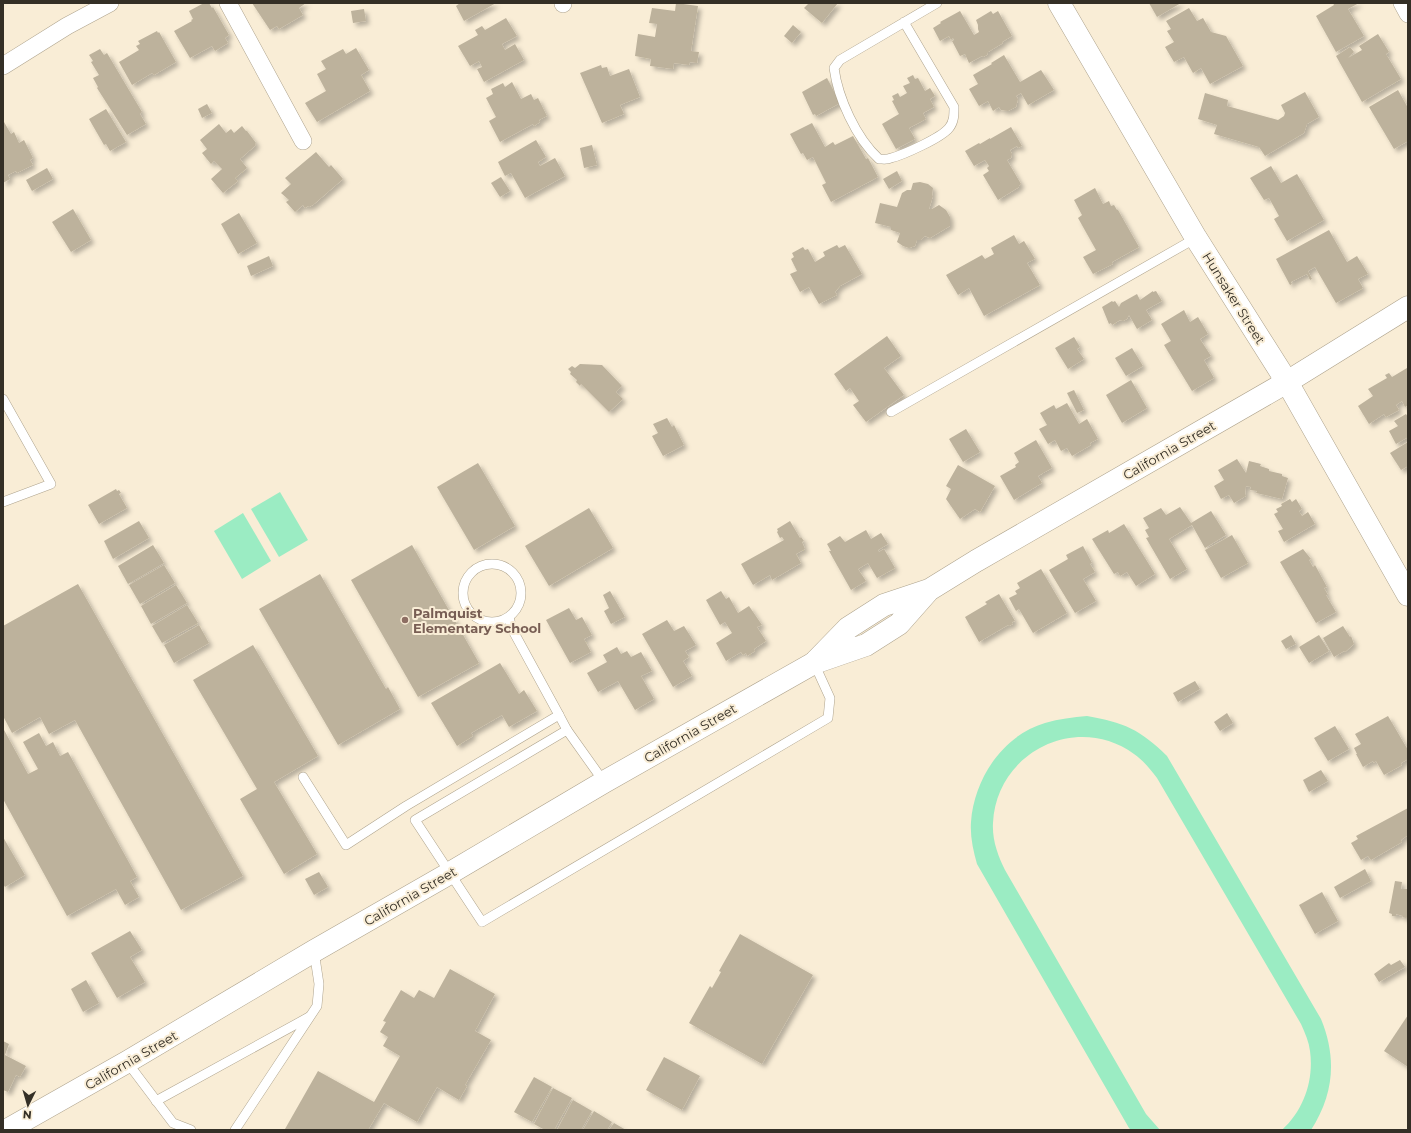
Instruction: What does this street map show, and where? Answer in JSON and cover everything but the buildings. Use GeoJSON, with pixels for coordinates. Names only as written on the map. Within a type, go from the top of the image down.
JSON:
{"type":"FeatureCollection","features":[{"type":"Feature","properties":{"kind":"main road","name":"Hunsaker Street"},"geometry":{"type":"LineString","coordinates":[[1059,3],[1196,238],[1287,382],[1408,595]]}},
{"type":"Feature","properties":{"kind":"main road","name":"California Street"},"geometry":{"type":"LineString","coordinates":[[7,1130],[127,1062],[604,782],[814,663],[848,628],[884,605],[929,590],[976,561],[1287,382],[1408,308]]}},
{"type":"Feature","properties":{"kind":"street"},"geometry":{"type":"LineString","coordinates":[[3,66],[68,26],[110,3]]}},
{"type":"Feature","properties":{"kind":"street"},"geometry":{"type":"LineString","coordinates":[[228,3],[303,141]]}},
{"type":"Feature","properties":{"kind":"street"},"geometry":{"type":"LineString","coordinates":[[1402,3],[1408,14]]}},
{"type":"Feature","properties":{"kind":"lane"},"geometry":{"type":"LineString","coordinates":[[904,22],[954,107],[954,119],[949,128],[941,134],[914,149],[890,159],[879,159],[873,154],[862,139],[848,113],[836,83],[834,68],[840,60],[904,22],[937,3]]}},
{"type":"Feature","properties":{"kind":"lane"},"geometry":{"type":"LineString","coordinates":[[891,412],[1196,238]]}},
{"type":"Feature","properties":{"kind":"lane"},"geometry":{"type":"LineString","coordinates":[[3,502],[51,484],[4,404]]}},
{"type":"Feature","properties":{"kind":"lane"},"geometry":{"type":"LineString","coordinates":[[498,564],[515,574],[519,581],[522,597],[515,611],[509,617],[496,622],[482,620],[473,616],[463,599],[465,580],[471,572],[484,565],[498,564]]}},
{"type":"Feature","properties":{"kind":"lane"},"geometry":{"type":"LineString","coordinates":[[509,617],[512,629],[559,716],[604,782]]}},
{"type":"Feature","properties":{"kind":"lane"},"geometry":{"type":"LineString","coordinates":[[406,806],[482,922],[828,718],[830,698],[814,663]]}},
{"type":"Feature","properties":{"kind":"lane"},"geometry":{"type":"LineString","coordinates":[[303,776],[346,845],[406,806],[559,716]]}},
{"type":"Feature","properties":{"kind":"lane"},"geometry":{"type":"LineString","coordinates":[[415,820],[568,730]]}},
{"type":"Feature","properties":{"kind":"lane"},"geometry":{"type":"LineString","coordinates":[[236,1130],[317,1006],[319,984],[314,951]]}},
{"type":"Feature","properties":{"kind":"lane"},"geometry":{"type":"LineString","coordinates":[[156,1101],[310,1017]]}},
{"type":"Feature","properties":{"kind":"lane"},"geometry":{"type":"LineString","coordinates":[[127,1062],[173,1123],[192,1130]]}},
{"type":"Feature","properties":{"kind":"green space"},"geometry":{"type":"Polygon","coordinates":[[[280,492],[308,540],[279,557],[251,509],[280,492]]]}},
{"type":"Feature","properties":{"kind":"green space"},"geometry":{"type":"Polygon","coordinates":[[[243,513],[271,561],[242,579],[214,531],[243,513]]]}},
{"type":"Feature","properties":{"kind":"green space"},"geometry":{"type":"Polygon","coordinates":[[[1087,716],[1111,721],[1131,728],[1158,747],[1167,756],[1321,1019],[1329,1048],[1331,1076],[1325,1103],[1311,1130],[1282,1130],[1290,1122],[1302,1104],[1309,1083],[1311,1062],[1310,1051],[1308,1041],[1301,1024],[1157,778],[1137,756],[1111,742],[1088,737],[1065,739],[1043,746],[1024,759],[1008,777],[998,798],[993,823],[993,836],[1005,870],[1146,1114],[1160,1130],[1131,1130],[1129,1128],[977,864],[971,832],[973,806],[978,790],[993,761],[1016,737],[1030,729],[1056,720],[1087,716]]]}},
{"type":"Feature","properties":{"kind":"place","name":"Palmquist Elementary School"},"geometry":{"type":"Point","coordinates":[405,620]}}]}
